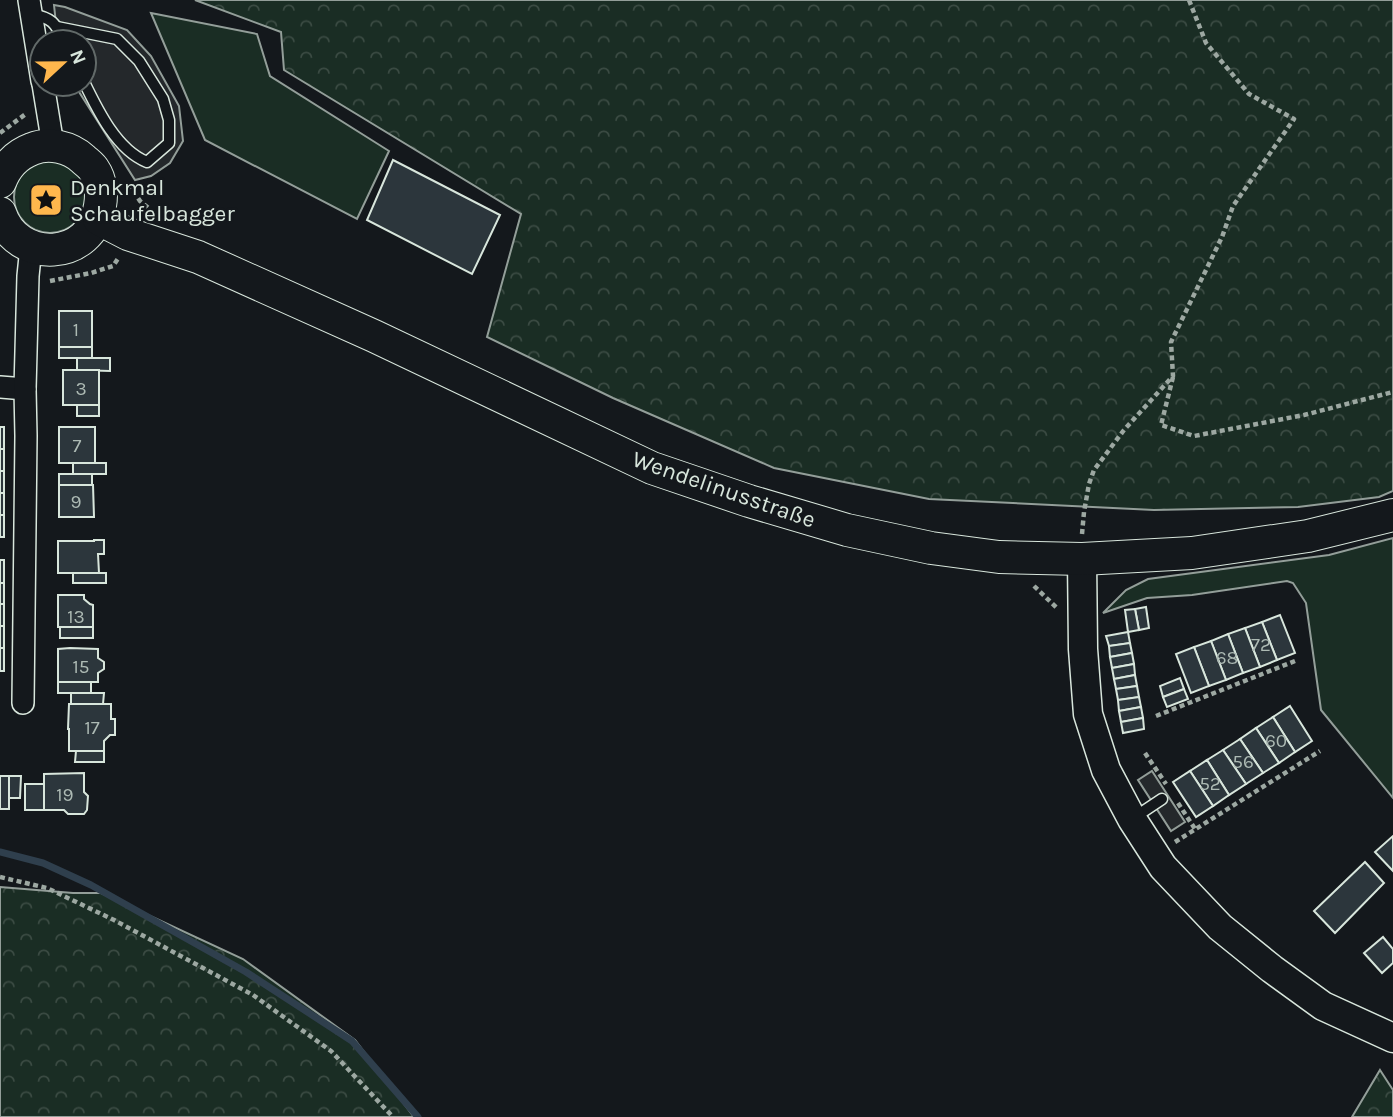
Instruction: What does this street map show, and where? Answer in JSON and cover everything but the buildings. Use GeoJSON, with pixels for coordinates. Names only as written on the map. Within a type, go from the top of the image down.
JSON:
{"type":"FeatureCollection","features":[{"type":"Feature","properties":{"kind":"main road"},"geometry":{"type":"LineString","coordinates":[[0,182],[5,170],[18,156],[34,148],[53,145],[77,153],[95,170],[102,194],[99,219],[87,235],[71,247],[51,251],[31,247],[15,238],[3,223],[0,213]]}},
{"type":"Feature","properties":{"kind":"main road","name":"Wendelinusstraße"},"geometry":{"type":"LineString","coordinates":[[99,219],[128,234],[198,257],[362,330],[640,463],[749,501],[847,530],[919,545],[999,557],[1083,559],[1205,551],[1308,536],[1393,516]]}},
{"type":"Feature","properties":{"kind":"street"},"geometry":{"type":"LineString","coordinates":[[30,7],[33,28]]}},
{"type":"Feature","properties":{"kind":"street"},"geometry":{"type":"LineString","coordinates":[[45,98],[53,145]]}},
{"type":"Feature","properties":{"kind":"street"},"geometry":{"type":"LineString","coordinates":[[23,704],[25,389],[31,247]]}},
{"type":"Feature","properties":{"kind":"street"},"geometry":{"type":"LineString","coordinates":[[0,387],[25,389]]}},
{"type":"Feature","properties":{"kind":"street"},"geometry":{"type":"LineString","coordinates":[[1083,559],[1083,649],[1088,714],[1106,770],[1132,819],[1163,867],[1220,927],[1272,969],[1323,1006],[1393,1038]]}},
{"type":"Feature","properties":{"kind":"lane"},"geometry":{"type":"LineString","coordinates":[[30,7],[62,28]]}},
{"type":"Feature","properties":{"kind":"lane"},"geometry":{"type":"LineString","coordinates":[[93,98],[114,134],[136,157],[147,162],[169,143],[169,120],[163,99],[139,61],[117,39],[98,35]]}},
{"type":"Feature","properties":{"kind":"lane"},"geometry":{"type":"LineString","coordinates":[[1132,819],[1162,799]]}},
{"type":"Feature","properties":{"kind":"path"},"geometry":{"type":"LineString","coordinates":[[1189,0],[1206,43],[1249,94],[1294,119],[1233,206],[1222,237],[1171,342],[1173,376],[1161,425],[1194,436],[1304,415],[1393,392]]}},
{"type":"Feature","properties":{"kind":"path"},"geometry":{"type":"LineString","coordinates":[[140,201],[159,217]]}},
{"type":"Feature","properties":{"kind":"path"},"geometry":{"type":"LineString","coordinates":[[1083,559],[1084,512],[1094,470],[1124,430],[1173,376]]}},
{"type":"Feature","properties":{"kind":"path"},"geometry":{"type":"LineString","coordinates":[[1156,716],[1295,661]]}},
{"type":"Feature","properties":{"kind":"path"},"geometry":{"type":"LineString","coordinates":[[1148,843],[1163,832],[1172,844],[1320,751]]}},
{"type":"Feature","properties":{"kind":"path"},"geometry":{"type":"LineString","coordinates":[[0,877],[47,888],[114,920],[253,995],[331,1052],[393,1117]]}},
{"type":"Feature","properties":{"kind":"green space"},"geometry":{"type":"Polygon","coordinates":[[[195,0],[1393,0],[1393,491],[1379,497],[1298,507],[1154,510],[929,499],[774,468],[613,398],[487,337],[521,214],[284,70],[281,32],[195,0]]]}},
{"type":"Feature","properties":{"kind":"green space"},"geometry":{"type":"Polygon","coordinates":[[[151,13],[257,34],[270,76],[389,151],[357,219],[205,140],[151,13]]]}},
{"type":"Feature","properties":{"kind":"green space"},"geometry":{"type":"Polygon","coordinates":[[[50,161],[64,164],[76,171],[83,183],[86,197],[83,211],[76,223],[64,230],[50,233],[36,230],[24,223],[17,211],[14,197],[17,183],[24,171],[36,164],[50,161]]]}},
{"type":"Feature","properties":{"kind":"green space"},"geometry":{"type":"Polygon","coordinates":[[[1393,538],[1393,798],[1321,710],[1306,603],[1293,583],[1287,581],[1192,595],[1147,598],[1103,613],[1126,590],[1148,579],[1329,555],[1393,538]]]}},
{"type":"Feature","properties":{"kind":"green space"},"geometry":{"type":"Polygon","coordinates":[[[0,887],[101,893],[243,959],[355,1040],[414,1117],[0,1117],[0,887]]]}},
{"type":"Feature","properties":{"kind":"green space"},"geometry":{"type":"Polygon","coordinates":[[[1380,1070],[1393,1090],[1393,1117],[1352,1117],[1380,1070]]]}},
{"type":"Feature","properties":{"kind":"shaded area"},"geometry":{"type":"Polygon","coordinates":[[[54,5],[127,30],[151,56],[179,106],[183,141],[170,163],[151,176],[135,180],[83,98],[98,98],[98,28],[56,28],[54,5]]]}},
{"type":"Feature","properties":{"kind":"shaded area"},"geometry":{"type":"Polygon","coordinates":[[[1152,771],[1185,822],[1171,831],[1138,780],[1152,771]]]}},
{"type":"Feature","properties":{"kind":"waterway"},"geometry":{"type":"LineString","coordinates":[[0,852],[43,863],[91,885],[246,972],[352,1041],[418,1117]]}},
{"type":"Feature","properties":{"kind":"place","name":"Denkmal Schaufelbagger"},"geometry":{"type":"Point","coordinates":[46,200]}}]}
